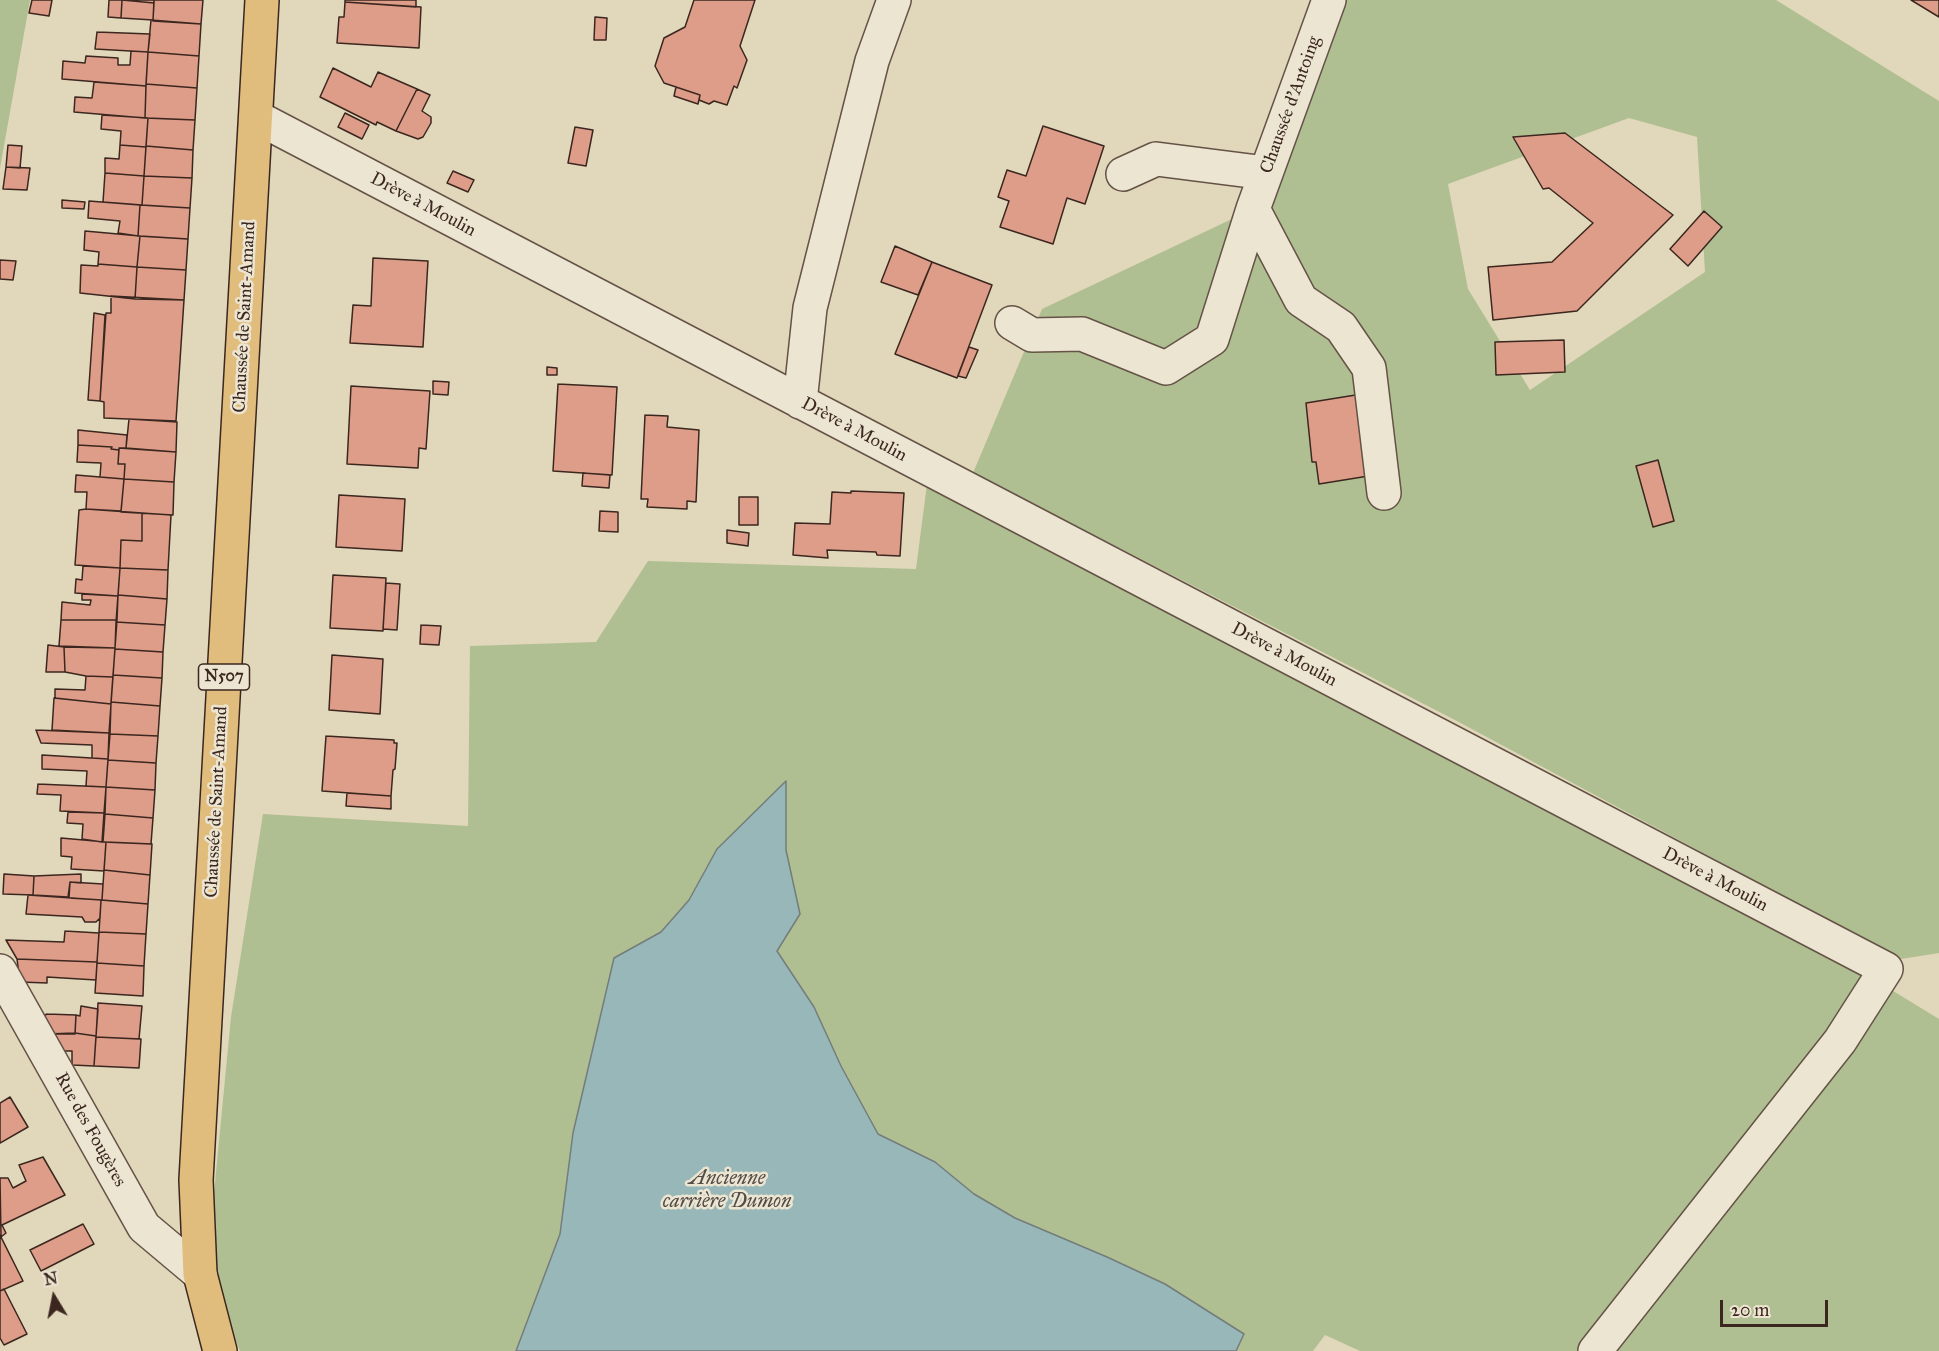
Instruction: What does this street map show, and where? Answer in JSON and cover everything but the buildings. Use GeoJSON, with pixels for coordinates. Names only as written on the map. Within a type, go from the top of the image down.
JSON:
{"type":"FeatureCollection","features":[{"type":"Feature","properties":{"kind":"main road","name":"Chaussée de Saint-Amand"},"geometry":{"type":"LineString","coordinates":[[220,1351],[200,1274],[196,1180],[262,0]]}},
{"type":"Feature","properties":{"kind":"street"},"geometry":{"type":"LineString","coordinates":[[800,402],[810,308],[872,61],[894,0]]}},
{"type":"Feature","properties":{"kind":"street","name":"Chaussée d'Antoing"},"geometry":{"type":"LineString","coordinates":[[1012,323],[1032,335],[1082,334],[1166,368],[1212,339],[1266,173],[1329,0]]}},
{"type":"Feature","properties":{"kind":"street","name":"Drève à Moulin"},"geometry":{"type":"LineString","coordinates":[[256,117],[1886,969],[1840,1041],[1595,1351]]}},
{"type":"Feature","properties":{"kind":"street"},"geometry":{"type":"LineString","coordinates":[[1123,174],[1156,159],[1266,173]]}},
{"type":"Feature","properties":{"kind":"street"},"geometry":{"type":"LineString","coordinates":[[1254,209],[1301,300],[1341,327],[1369,368],[1384,493]]}},
{"type":"Feature","properties":{"kind":"street","name":"Rue des Fougères"},"geometry":{"type":"LineString","coordinates":[[0,971],[144,1227],[200,1274]]}},
{"type":"Feature","properties":{"kind":"green space"},"geometry":{"type":"Polygon","coordinates":[[[0,0],[30,0],[0,168],[0,0]]]}},
{"type":"Feature","properties":{"kind":"green space"},"geometry":{"type":"Polygon","coordinates":[[[1329,0],[1776,0],[1939,101],[1939,953],[1901,959],[1455,720],[973,473],[1042,309],[1253,209],[1329,0]],[[1629,118],[1448,184],[1468,289],[1530,390],[1705,272],[1697,137],[1629,118]]]}},
{"type":"Feature","properties":{"kind":"green space"},"geometry":{"type":"Polygon","coordinates":[[[927,484],[1867,975],[1939,1019],[1939,1351],[1360,1351],[1325,1335],[1313,1351],[1236,1351],[1244,1334],[1165,1284],[1015,1218],[974,1194],[935,1162],[878,1134],[841,1066],[814,1007],[777,951],[800,914],[786,850],[786,782],[717,849],[689,900],[661,932],[614,958],[573,1133],[560,1234],[516,1351],[240,1351],[223,1311],[211,1224],[231,1017],[263,814],[468,826],[470,646],[596,642],[648,561],[916,569],[927,484]]]}},
{"type":"Feature","properties":{"kind":"water","name":"Ancienne carrière Dumon"},"geometry":{"type":"Polygon","coordinates":[[[786,781],[786,850],[800,914],[777,951],[814,1007],[841,1066],[878,1134],[935,1162],[974,1194],[1015,1218],[1165,1284],[1244,1334],[1236,1351],[516,1351],[560,1234],[573,1133],[614,958],[661,932],[689,900],[717,849],[786,781]]]}}]}
